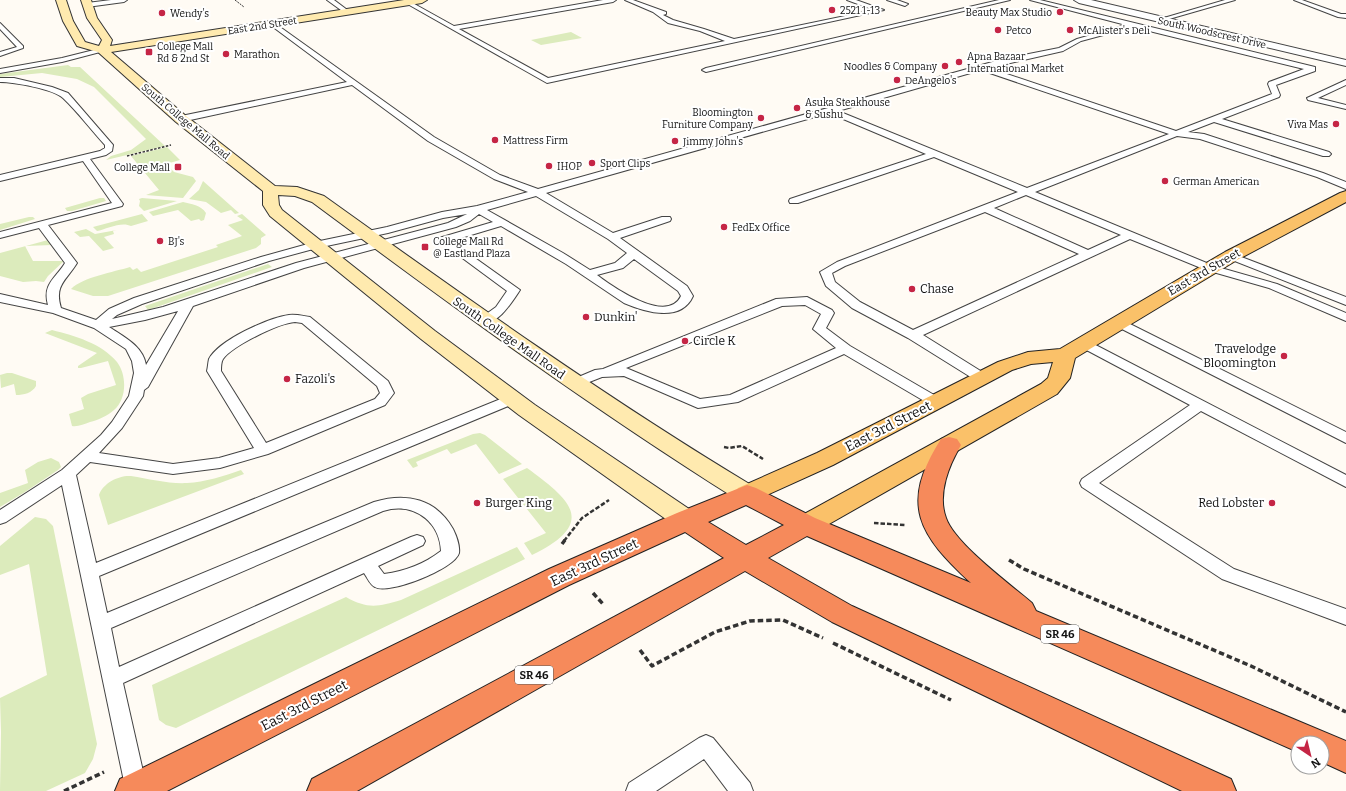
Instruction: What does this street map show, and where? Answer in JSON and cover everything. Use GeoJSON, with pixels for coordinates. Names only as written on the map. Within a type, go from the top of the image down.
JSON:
{"type":"FeatureCollection","features":[{"type":"Feature","properties":{"kind":"highway"},"geometry":{"type":"LineString","coordinates":[[949,445],[938,466],[932,495],[932,516],[935,525],[954,550],[1040,626]]}},
{"type":"Feature","properties":{"kind":"highway","name":"East 3rd Street"},"geometry":{"type":"LineString","coordinates":[[134,790],[559,577],[747,494]]}},
{"type":"Feature","properties":{"kind":"highway","name":"SR 46"},"geometry":{"type":"LineString","coordinates":[[747,494],[806,525],[1295,735]]}},
{"type":"Feature","properties":{"kind":"highway"},"geometry":{"type":"LineString","coordinates":[[686,520],[745,558],[842,614],[1219,791]]}},
{"type":"Feature","properties":{"kind":"highway"},"geometry":{"type":"LineString","coordinates":[[745,558],[806,525]]}},
{"type":"Feature","properties":{"kind":"highway","name":"SR 46"},"geometry":{"type":"LineString","coordinates":[[324,791],[745,558]]}},
{"type":"Feature","properties":{"kind":"highway"},"geometry":{"type":"LineString","coordinates":[[1330,750],[1346,757]]}},
{"type":"Feature","properties":{"kind":"main road","name":"East 2nd Street"},"geometry":{"type":"LineString","coordinates":[[102,50],[422,0]]}},
{"type":"Feature","properties":{"kind":"main road"},"geometry":{"type":"LineString","coordinates":[[62,3],[87,3],[92,18],[107,40],[102,50]]}},
{"type":"Feature","properties":{"kind":"main road","name":"South College Mall Road"},"geometry":{"type":"LineString","coordinates":[[62,3],[70,25],[81,44],[102,50],[182,119],[271,190],[297,192],[313,197],[574,384],[747,494]]}},
{"type":"Feature","properties":{"kind":"main road"},"geometry":{"type":"LineString","coordinates":[[70,25],[92,18]]}},
{"type":"Feature","properties":{"kind":"main road"},"geometry":{"type":"LineString","coordinates":[[70,25],[98,28]]}},
{"type":"Feature","properties":{"kind":"main road"},"geometry":{"type":"LineString","coordinates":[[271,190],[270,202],[273,209],[330,257],[428,335],[568,440],[686,520]]}},
{"type":"Feature","properties":{"kind":"main road","name":"East 3rd Street"},"geometry":{"type":"LineString","coordinates":[[747,494],[825,459],[1017,361],[1074,349],[1231,256],[1346,196]]}},
{"type":"Feature","properties":{"kind":"main road"},"geometry":{"type":"LineString","coordinates":[[806,525],[1043,393],[1054,385],[1074,349]]}},
{"type":"Feature","properties":{"kind":"street","name":"South Woodscrest Drive"},"geometry":{"type":"LineString","coordinates":[[1079,0],[1346,63]]}},
{"type":"Feature","properties":{"kind":"lane"},"geometry":{"type":"LineString","coordinates":[[87,3],[124,0]]}},
{"type":"Feature","properties":{"kind":"lane"},"geometry":{"type":"LineString","coordinates":[[330,0],[347,12]]}},
{"type":"Feature","properties":{"kind":"lane"},"geometry":{"type":"LineString","coordinates":[[453,28],[614,0]]}},
{"type":"Feature","properties":{"kind":"lane"},"geometry":{"type":"LineString","coordinates":[[628,0],[655,11],[676,16],[691,22],[700,30]]}},
{"type":"Feature","properties":{"kind":"lane"},"geometry":{"type":"LineString","coordinates":[[407,2],[548,81],[881,10],[850,0]]}},
{"type":"Feature","properties":{"kind":"lane"},"geometry":{"type":"LineString","coordinates":[[890,0],[905,4]]}},
{"type":"Feature","properties":{"kind":"lane"},"geometry":{"type":"LineString","coordinates":[[706,70],[1007,0]]}},
{"type":"Feature","properties":{"kind":"lane"},"geometry":{"type":"LineString","coordinates":[[982,378],[913,335],[856,304],[830,284],[826,272],[848,261],[1276,95],[1272,84],[1312,69],[1033,0]]}},
{"type":"Feature","properties":{"kind":"lane"},"geometry":{"type":"LineString","coordinates":[[98,324],[123,322],[155,315],[278,272],[330,257],[373,239],[388,230],[457,211],[478,209],[1006,60],[1061,50],[1079,40],[1134,24],[1232,0]]}},
{"type":"Feature","properties":{"kind":"lane"},"geometry":{"type":"LineString","coordinates":[[1297,0],[1340,16],[1346,16]]}},
{"type":"Feature","properties":{"kind":"lane"},"geometry":{"type":"LineString","coordinates":[[655,11],[661,17],[732,42]]}},
{"type":"Feature","properties":{"kind":"lane"},"geometry":{"type":"LineString","coordinates":[[271,23],[431,139],[497,177],[537,192],[612,237],[683,289],[687,296],[686,302],[680,307],[671,309],[648,308],[629,301],[569,261],[478,209]]}},
{"type":"Feature","properties":{"kind":"lane"},"geometry":{"type":"LineString","coordinates":[[0,25],[21,47],[0,54]]}},
{"type":"Feature","properties":{"kind":"lane"},"geometry":{"type":"LineString","coordinates":[[0,64],[102,50]]}},
{"type":"Feature","properties":{"kind":"lane"},"geometry":{"type":"LineString","coordinates":[[0,71],[62,60],[102,50]]}},
{"type":"Feature","properties":{"kind":"lane"},"geometry":{"type":"LineString","coordinates":[[981,68],[1178,134],[1190,141],[1302,178],[1346,187]]}},
{"type":"Feature","properties":{"kind":"lane"},"geometry":{"type":"LineString","coordinates":[[0,80],[14,80],[49,89],[65,95],[109,145],[109,149],[103,153],[86,159],[0,178]]}},
{"type":"Feature","properties":{"kind":"lane"},"geometry":{"type":"LineString","coordinates":[[1346,82],[1311,98],[1346,107]]}},
{"type":"Feature","properties":{"kind":"lane"},"geometry":{"type":"LineString","coordinates":[[182,119],[353,83]]}},
{"type":"Feature","properties":{"kind":"lane"},"geometry":{"type":"LineString","coordinates":[[829,110],[1210,268],[1273,286],[1346,317]]}},
{"type":"Feature","properties":{"kind":"lane"},"geometry":{"type":"LineString","coordinates":[[1213,119],[1326,154]]}},
{"type":"Feature","properties":{"kind":"lane"},"geometry":{"type":"LineString","coordinates":[[794,201],[934,154]]}},
{"type":"Feature","properties":{"kind":"lane"},"geometry":{"type":"LineString","coordinates":[[0,235],[118,204],[86,159]]}},
{"type":"Feature","properties":{"kind":"lane"},"geometry":{"type":"LineString","coordinates":[[985,208],[1087,254]]}},
{"type":"Feature","properties":{"kind":"lane"},"geometry":{"type":"LineString","coordinates":[[98,324],[113,312],[138,301],[265,259],[316,245],[373,239],[452,225],[467,219],[478,209]]}},
{"type":"Feature","properties":{"kind":"lane"},"geometry":{"type":"LineString","coordinates":[[612,237],[666,219]]}},
{"type":"Feature","properties":{"kind":"lane"},"geometry":{"type":"LineString","coordinates":[[484,320],[500,310],[514,290],[443,240],[501,223]]}},
{"type":"Feature","properties":{"kind":"lane"},"geometry":{"type":"LineString","coordinates":[[42,224],[71,263],[54,284],[51,293],[56,310]]}},
{"type":"Feature","properties":{"kind":"lane"},"geometry":{"type":"LineString","coordinates":[[913,335],[1130,235]]}},
{"type":"Feature","properties":{"kind":"lane"},"geometry":{"type":"LineString","coordinates":[[588,274],[614,268],[629,260],[633,253]]}},
{"type":"Feature","properties":{"kind":"lane"},"geometry":{"type":"LineString","coordinates":[[1231,256],[1346,301]]}},
{"type":"Feature","properties":{"kind":"lane"},"geometry":{"type":"LineString","coordinates":[[0,298],[56,310],[98,324],[131,347],[139,362],[141,373],[136,396]]}},
{"type":"Feature","properties":{"kind":"lane"},"geometry":{"type":"LineString","coordinates":[[574,384],[780,302],[807,301],[828,313],[819,329],[846,349],[936,402]]}},
{"type":"Feature","properties":{"kind":"lane"},"geometry":{"type":"LineString","coordinates":[[0,518],[68,474],[117,425],[136,396],[188,303]]}},
{"type":"Feature","properties":{"kind":"lane"},"geometry":{"type":"LineString","coordinates":[[86,456],[173,469],[220,463],[263,450],[380,402],[387,393],[383,384],[306,320],[295,318],[279,321],[252,333],[228,348],[216,359],[214,371],[263,450]]}},
{"type":"Feature","properties":{"kind":"lane"},"geometry":{"type":"LineString","coordinates":[[1118,322],[1346,438]]}},
{"type":"Feature","properties":{"kind":"lane"},"geometry":{"type":"LineString","coordinates":[[600,373],[626,372],[698,404],[734,399],[846,349]]}},
{"type":"Feature","properties":{"kind":"lane"},"geometry":{"type":"LineString","coordinates":[[1074,349],[1200,405],[1346,482]]}},
{"type":"Feature","properties":{"kind":"lane"},"geometry":{"type":"LineString","coordinates":[[89,573],[513,400]]}},
{"type":"Feature","properties":{"kind":"lane"},"geometry":{"type":"LineString","coordinates":[[1200,405],[1088,483],[1228,574],[1346,617]]}},
{"type":"Feature","properties":{"kind":"lane"},"geometry":{"type":"LineString","coordinates":[[68,474],[134,790]]}},
{"type":"Feature","properties":{"kind":"lane"},"geometry":{"type":"LineString","coordinates":[[100,624],[380,506],[399,503],[421,507],[431,512],[448,534],[450,553],[438,564],[420,572],[400,579],[380,582],[368,564]]}},
{"type":"Feature","properties":{"kind":"lane"},"geometry":{"type":"LineString","coordinates":[[112,679],[417,541]]}},
{"type":"Feature","properties":{"kind":"lane"},"geometry":{"type":"LineString","coordinates":[[637,791],[706,745],[742,791]]}},
{"type":"Feature","properties":{"kind":"path"},"geometry":{"type":"LineString","coordinates":[[125,156],[171,145]]}},
{"type":"Feature","properties":{"kind":"path"},"geometry":{"type":"LineString","coordinates":[[1005,557],[1024,569],[1251,666],[1346,712]]}},
{"type":"Feature","properties":{"kind":"path"},"geometry":{"type":"LineString","coordinates":[[652,666],[715,632],[750,621],[783,620],[952,701]]}},
{"type":"Feature","properties":{"kind":"green space"},"geometry":{"type":"Polygon","coordinates":[[[571,32],[582,38],[541,45],[531,40],[571,32]]]}},
{"type":"Feature","properties":{"kind":"green space"},"geometry":{"type":"Polygon","coordinates":[[[68,65],[71,67],[80,67],[165,146],[106,160],[111,156],[131,150],[146,139],[94,87],[77,79],[42,73],[0,77],[0,74],[68,65]]]}},
{"type":"Feature","properties":{"kind":"green space"},"geometry":{"type":"Polygon","coordinates":[[[167,147],[180,160],[166,164],[174,172],[193,177],[196,181],[183,198],[146,195],[159,190],[131,156],[167,147]]]}},
{"type":"Feature","properties":{"kind":"green space"},"geometry":{"type":"Polygon","coordinates":[[[203,181],[239,213],[235,214],[231,210],[221,213],[206,202],[189,199],[199,190],[203,181]]]}},
{"type":"Feature","properties":{"kind":"green space"},"geometry":{"type":"Polygon","coordinates":[[[104,198],[106,201],[72,211],[67,211],[65,208],[104,198]]]}},
{"type":"Feature","properties":{"kind":"green space"},"geometry":{"type":"Polygon","coordinates":[[[139,199],[177,201],[144,211],[139,206],[139,199]]]}},
{"type":"Feature","properties":{"kind":"green space"},"geometry":{"type":"Polygon","coordinates":[[[183,202],[196,205],[204,210],[206,213],[204,220],[201,221],[199,219],[191,221],[178,210],[153,216],[149,212],[183,202]]]}},
{"type":"Feature","properties":{"kind":"green space"},"geometry":{"type":"Polygon","coordinates":[[[142,214],[148,221],[131,226],[123,224],[97,231],[93,227],[142,214]]]}},
{"type":"Feature","properties":{"kind":"green space"},"geometry":{"type":"Polygon","coordinates":[[[242,214],[266,235],[261,238],[261,244],[256,248],[108,296],[93,296],[71,289],[83,281],[99,275],[130,267],[133,270],[137,268],[141,272],[218,247],[216,245],[242,236],[228,225],[243,220],[237,216],[242,214]]]}},
{"type":"Feature","properties":{"kind":"green space"},"geometry":{"type":"Polygon","coordinates":[[[33,217],[35,219],[0,230],[0,224],[33,217]]]}},
{"type":"Feature","properties":{"kind":"green space"},"geometry":{"type":"Polygon","coordinates":[[[86,229],[95,234],[117,230],[113,231],[114,234],[104,237],[114,248],[103,251],[89,236],[80,237],[74,232],[86,229]]]}},
{"type":"Feature","properties":{"kind":"green space"},"geometry":{"type":"Polygon","coordinates":[[[48,240],[52,245],[26,246],[48,240]]]}},
{"type":"Feature","properties":{"kind":"green space"},"geometry":{"type":"Polygon","coordinates":[[[25,246],[33,261],[64,261],[48,276],[44,282],[23,282],[0,276],[0,253],[25,246]]]}},
{"type":"Feature","properties":{"kind":"green space"},"geometry":{"type":"Polygon","coordinates":[[[268,264],[272,267],[148,310],[145,306],[268,264]]]}},
{"type":"Feature","properties":{"kind":"green space"},"geometry":{"type":"Polygon","coordinates":[[[52,330],[87,341],[111,355],[117,362],[123,373],[124,387],[121,400],[114,410],[96,420],[79,426],[72,426],[69,414],[84,409],[81,398],[88,394],[116,385],[108,361],[78,368],[78,366],[97,353],[45,333],[52,330]]]}},
{"type":"Feature","properties":{"kind":"green space"},"geometry":{"type":"Polygon","coordinates":[[[12,373],[36,381],[36,386],[28,393],[16,395],[14,384],[1,388],[0,375],[12,373]]]}},
{"type":"Feature","properties":{"kind":"green space"},"geometry":{"type":"Polygon","coordinates":[[[480,433],[485,435],[522,464],[499,474],[476,444],[451,454],[447,449],[416,462],[418,466],[413,468],[407,460],[473,434],[480,433]]]}},
{"type":"Feature","properties":{"kind":"green space"},"geometry":{"type":"Polygon","coordinates":[[[51,458],[59,462],[61,467],[58,470],[0,507],[0,493],[28,483],[25,470],[38,462],[51,458]]]}},
{"type":"Feature","properties":{"kind":"green space"},"geometry":{"type":"Polygon","coordinates":[[[527,468],[556,491],[565,501],[571,512],[571,522],[565,532],[553,543],[532,555],[524,543],[546,533],[503,479],[527,468]]]}},
{"type":"Feature","properties":{"kind":"green space"},"geometry":{"type":"Polygon","coordinates":[[[241,470],[244,474],[108,525],[99,495],[108,483],[117,478],[126,476],[166,482],[187,483],[208,480],[241,470]]]}},
{"type":"Feature","properties":{"kind":"green space"},"geometry":{"type":"Polygon","coordinates":[[[35,517],[46,519],[53,526],[97,744],[93,759],[85,773],[46,791],[0,791],[0,698],[47,675],[29,564],[0,575],[0,546],[35,517]]]}},
{"type":"Feature","properties":{"kind":"green space"},"geometry":{"type":"Polygon","coordinates":[[[517,547],[525,559],[176,728],[166,725],[159,720],[152,685],[346,597],[360,604],[373,606],[401,600],[517,547]]]}},
{"type":"Feature","properties":{"kind":"place","name":"2521 1-13"},"geometry":{"type":"Point","coordinates":[832,10]}},
{"type":"Feature","properties":{"kind":"place","name":"Beauty Max Studio"},"geometry":{"type":"Point","coordinates":[1060,12]}},
{"type":"Feature","properties":{"kind":"place","name":"Wendy's"},"geometry":{"type":"Point","coordinates":[162,13]}},
{"type":"Feature","properties":{"kind":"place","name":"Petco"},"geometry":{"type":"Point","coordinates":[998,30]}},
{"type":"Feature","properties":{"kind":"place","name":"McAlister's Deli"},"geometry":{"type":"Point","coordinates":[1070,30]}},
{"type":"Feature","properties":{"kind":"place","name":"College Mall Rd & 2nd St"},"geometry":{"type":"Point","coordinates":[149,52]}},
{"type":"Feature","properties":{"kind":"place","name":"Marathon"},"geometry":{"type":"Point","coordinates":[226,54]}},
{"type":"Feature","properties":{"kind":"place","name":"Apna Bazaar International Market"},"geometry":{"type":"Point","coordinates":[959,62]}},
{"type":"Feature","properties":{"kind":"place","name":"Noodles & Company"},"geometry":{"type":"Point","coordinates":[945,66]}},
{"type":"Feature","properties":{"kind":"place","name":"DeAngelo's"},"geometry":{"type":"Point","coordinates":[897,80]}},
{"type":"Feature","properties":{"kind":"place","name":"Asuka Steakhouse & Sushu"},"geometry":{"type":"Point","coordinates":[797,108]}},
{"type":"Feature","properties":{"kind":"place","name":"Bloomington Furniture Company"},"geometry":{"type":"Point","coordinates":[761,118]}},
{"type":"Feature","properties":{"kind":"place","name":"Viva Mas"},"geometry":{"type":"Point","coordinates":[1336,124]}},
{"type":"Feature","properties":{"kind":"place","name":"Mattress Firm"},"geometry":{"type":"Point","coordinates":[495,140]}},
{"type":"Feature","properties":{"kind":"place","name":"Jimmy John's"},"geometry":{"type":"Point","coordinates":[675,141]}},
{"type":"Feature","properties":{"kind":"place","name":"Sport Clips"},"geometry":{"type":"Point","coordinates":[592,163]}},
{"type":"Feature","properties":{"kind":"place","name":"IHOP"},"geometry":{"type":"Point","coordinates":[549,166]}},
{"type":"Feature","properties":{"kind":"place","name":"College Mall"},"geometry":{"type":"Point","coordinates":[178,167]}},
{"type":"Feature","properties":{"kind":"place","name":"German American"},"geometry":{"type":"Point","coordinates":[1165,181]}},
{"type":"Feature","properties":{"kind":"place","name":"FedEx Office"},"geometry":{"type":"Point","coordinates":[724,227]}},
{"type":"Feature","properties":{"kind":"place","name":"BJ's"},"geometry":{"type":"Point","coordinates":[160,241]}},
{"type":"Feature","properties":{"kind":"place","name":"College Mall Rd @ Eastland Plaza"},"geometry":{"type":"Point","coordinates":[425,247]}},
{"type":"Feature","properties":{"kind":"place","name":"Chase"},"geometry":{"type":"Point","coordinates":[912,289]}},
{"type":"Feature","properties":{"kind":"place","name":"Dunkin'"},"geometry":{"type":"Point","coordinates":[586,317]}},
{"type":"Feature","properties":{"kind":"place","name":"Circle K"},"geometry":{"type":"Point","coordinates":[685,341]}},
{"type":"Feature","properties":{"kind":"place","name":"Travelodge Bloomington"},"geometry":{"type":"Point","coordinates":[1284,356]}},
{"type":"Feature","properties":{"kind":"place","name":"Fazoli's"},"geometry":{"type":"Point","coordinates":[287,379]}},
{"type":"Feature","properties":{"kind":"place","name":"Burger King"},"geometry":{"type":"Point","coordinates":[477,503]}},
{"type":"Feature","properties":{"kind":"place","name":"Red Lobster"},"geometry":{"type":"Point","coordinates":[1272,503]}}]}
